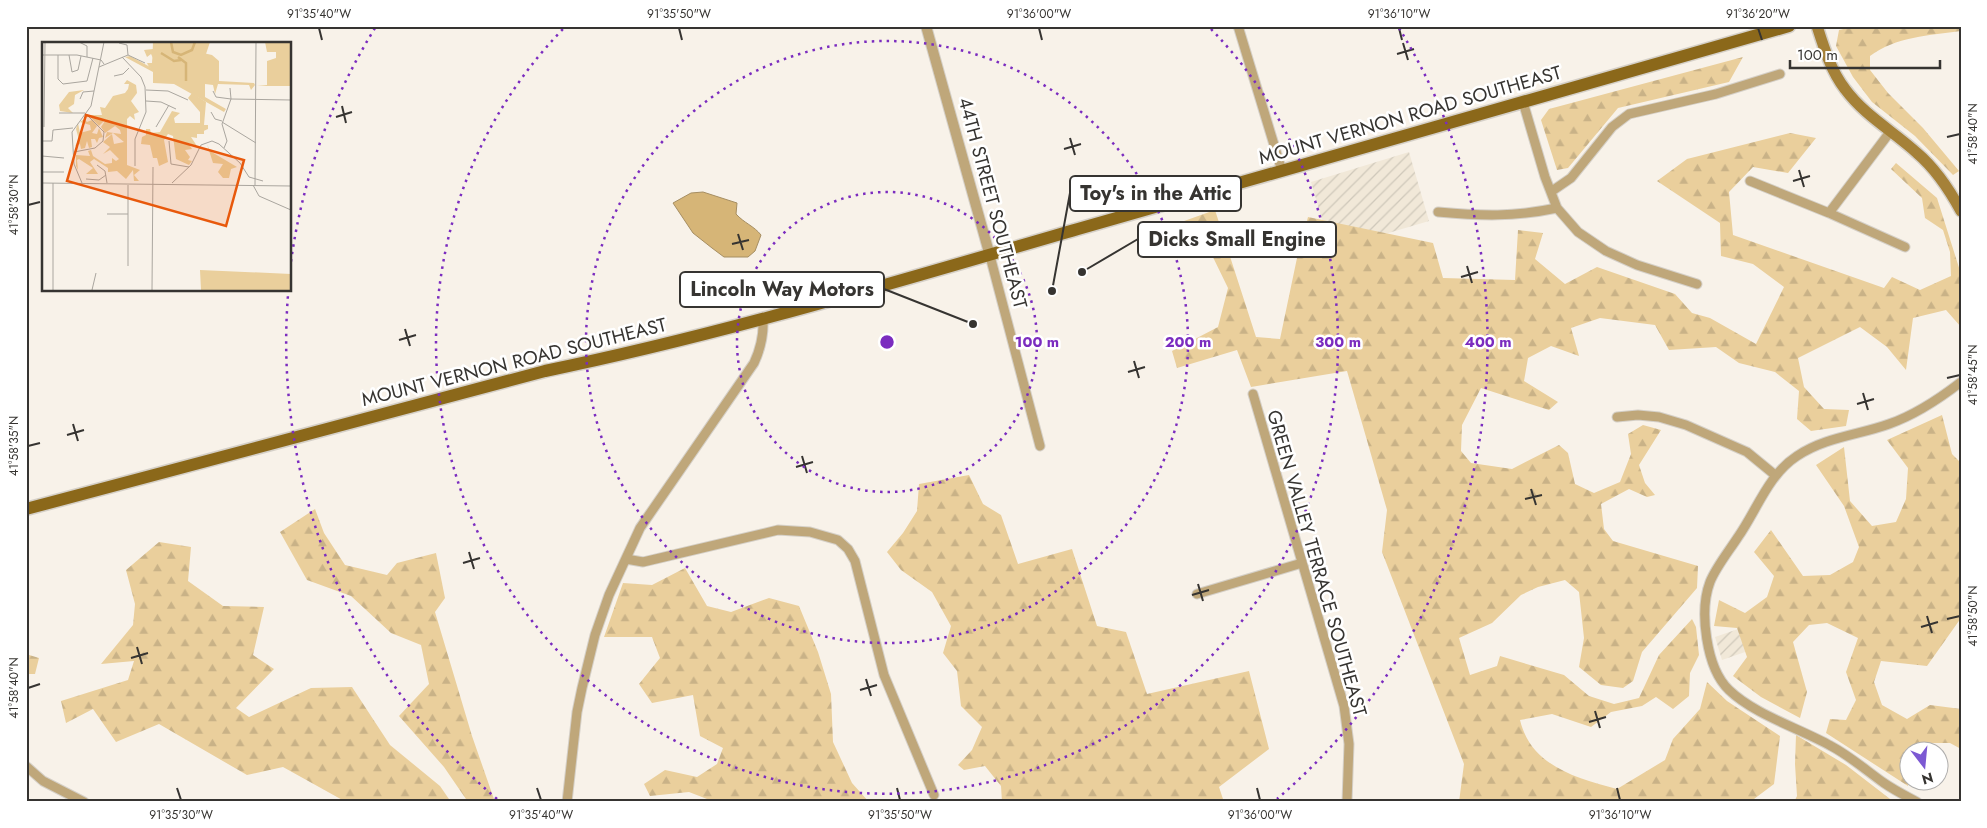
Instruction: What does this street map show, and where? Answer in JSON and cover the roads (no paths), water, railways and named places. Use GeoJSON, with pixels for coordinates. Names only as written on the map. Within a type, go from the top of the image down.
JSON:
{"type":"FeatureCollection","features":[{"type":"Feature","properties":{"kind":"main road","name":"MOUNT VERNON ROAD SOUTHEAST"},"geometry":{"type":"LineString","coordinates":[[26,508],[545,372],[602,360],[763,318],[990,256],[1790,26]]}},
{"type":"Feature","properties":{"kind":"main road"},"geometry":{"type":"LineString","coordinates":[[1817,26],[1831,65],[1845,89],[1871,117],[1917,152],[1936,171],[1961,211]]}},
{"type":"Feature","properties":{"kind":"street","name":"44TH STREET SOUTHEAST"},"geometry":{"type":"LineString","coordinates":[[926,26],[990,256],[1040,446]]}},
{"type":"Feature","properties":{"kind":"street"},"geometry":{"type":"LineString","coordinates":[[1238,26],[1282,171]]}},
{"type":"Feature","properties":{"kind":"street"},"geometry":{"type":"LineString","coordinates":[[1552,191],[1571,178],[1612,127],[1629,114],[1716,94],[1780,74]]}},
{"type":"Feature","properties":{"kind":"street"},"geometry":{"type":"LineString","coordinates":[[1523,102],[1545,177],[1557,208],[1578,232],[1606,251],[1697,284]]}},
{"type":"Feature","properties":{"kind":"street"},"geometry":{"type":"LineString","coordinates":[[1829,213],[1890,132]]}},
{"type":"Feature","properties":{"kind":"street"},"geometry":{"type":"LineString","coordinates":[[1750,181],[1829,213],[1905,248]]}},
{"type":"Feature","properties":{"kind":"street"},"geometry":{"type":"LineString","coordinates":[[1438,212],[1509,216],[1557,208]]}},
{"type":"Feature","properties":{"kind":"street"},"geometry":{"type":"LineString","coordinates":[[567,802],[577,712],[587,661],[609,595],[640,528],[754,363],[764,334],[763,318]]}},
{"type":"Feature","properties":{"kind":"street"},"geometry":{"type":"LineString","coordinates":[[1917,802],[1886,784],[1832,747],[1762,712],[1728,689],[1714,668],[1706,639],[1706,607],[1710,583],[1752,518],[1775,475],[1798,455],[1822,442],[1891,424],[1920,410],[1961,382]]}},
{"type":"Feature","properties":{"kind":"street","name":"GREEN VALLEY TERRACE SOUTHEAST"},"geometry":{"type":"LineString","coordinates":[[1253,394],[1344,706],[1349,774],[1347,802]]}},
{"type":"Feature","properties":{"kind":"street"},"geometry":{"type":"LineString","coordinates":[[1618,417],[1652,416],[1686,424],[1747,452],[1775,475]]}},
{"type":"Feature","properties":{"kind":"street"},"geometry":{"type":"LineString","coordinates":[[626,559],[643,562],[778,530],[810,532],[838,540],[848,549],[855,561],[884,675],[934,795]]}},
{"type":"Feature","properties":{"kind":"street"},"geometry":{"type":"LineString","coordinates":[[1197,594],[1302,563]]}},
{"type":"Feature","properties":{"kind":"street"},"geometry":{"type":"LineString","coordinates":[[26,766],[43,780],[84,802]]}},
{"type":"Feature","properties":{"kind":"place","name":"Dicks Small Engine"},"geometry":{"type":"Point","coordinates":[1082,272]}},
{"type":"Feature","properties":{"kind":"place","name":"Toy's in the Attic"},"geometry":{"type":"Point","coordinates":[1052,291]}},
{"type":"Feature","properties":{"kind":"place","name":"Lincoln Way Motors"},"geometry":{"type":"Point","coordinates":[973,324]}}]}
